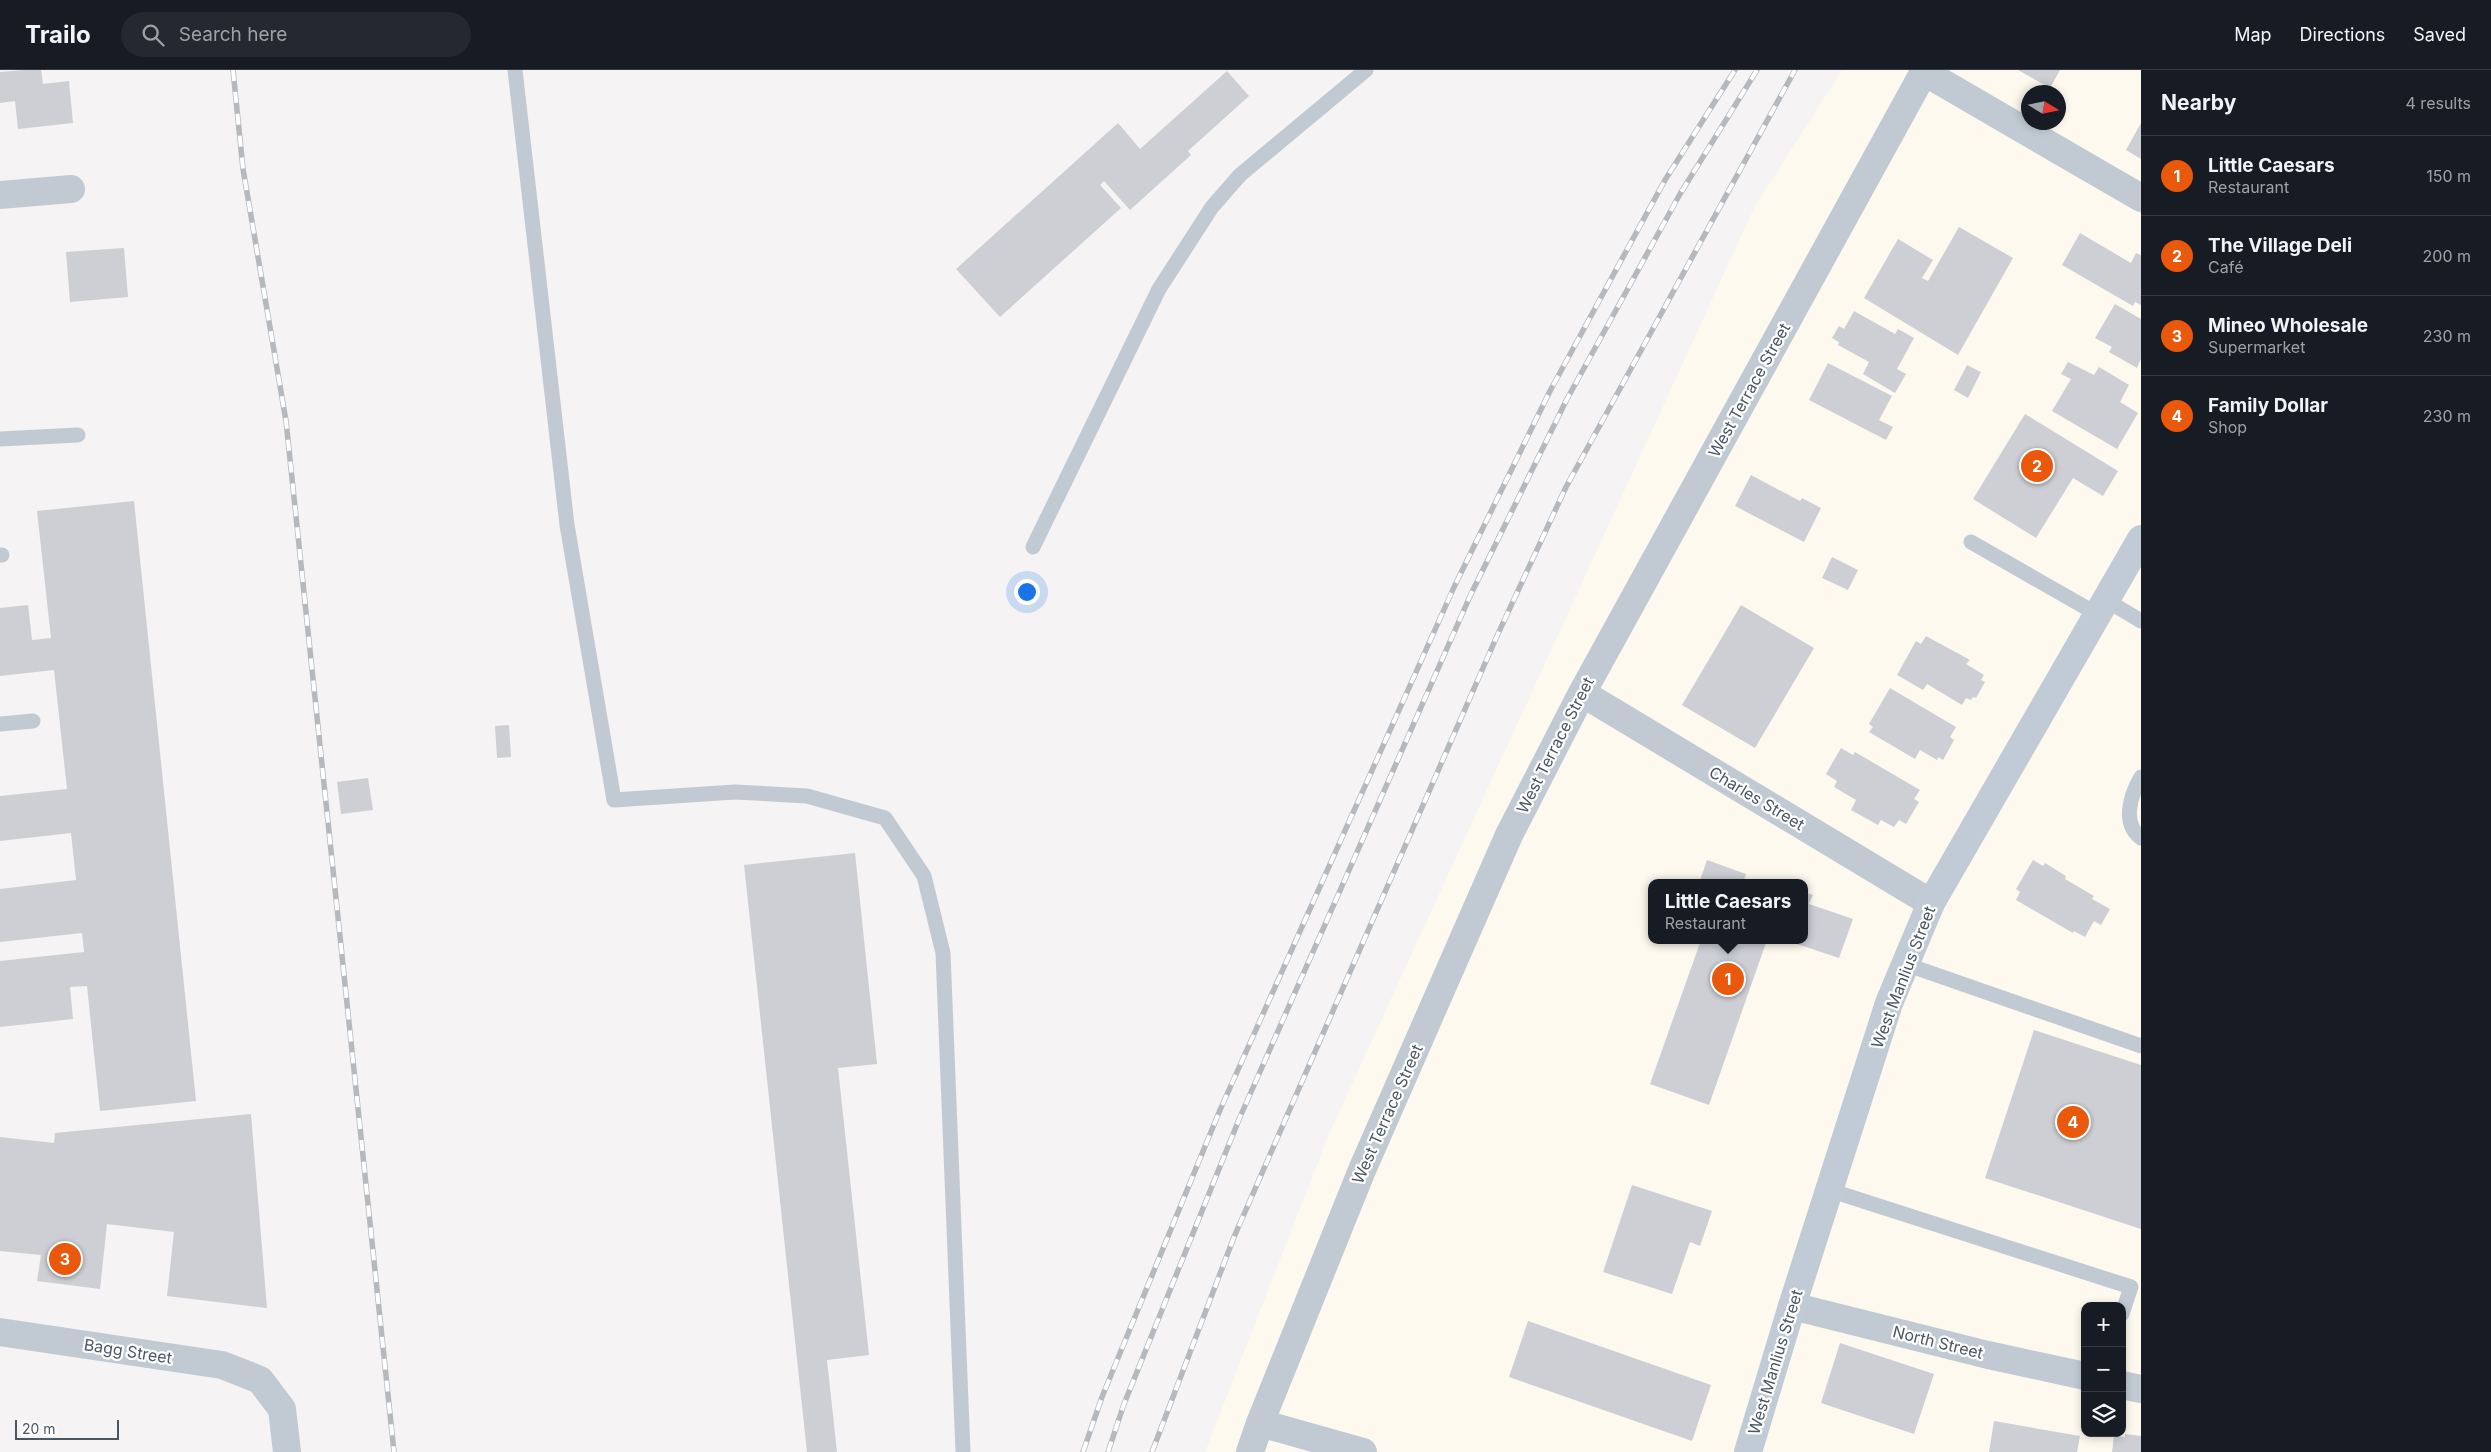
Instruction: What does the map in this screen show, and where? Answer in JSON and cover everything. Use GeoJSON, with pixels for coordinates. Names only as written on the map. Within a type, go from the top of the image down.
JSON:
{"type":"FeatureCollection","features":[{"type":"Feature","properties":{"kind":"main road","name":"West Manlius Street"},"geometry":{"type":"LineString","coordinates":[[1748,1452],[1792,1306],[1889,1003],[1931,903],[2141,539]]}},
{"type":"Feature","properties":{"kind":"street"},"geometry":{"type":"LineString","coordinates":[[1925,71],[2141,198]]}},
{"type":"Feature","properties":{"kind":"street","name":"West Terrace Street"},"geometry":{"type":"LineString","coordinates":[[1250,1452],[1260,1422],[1362,1170],[1501,853],[1582,693],[1925,71]]}},
{"type":"Feature","properties":{"kind":"street"},"geometry":{"type":"LineString","coordinates":[[0,195],[71,189]]}},
{"type":"Feature","properties":{"kind":"street","name":"Charles Street"},"geometry":{"type":"LineString","coordinates":[[1582,693],[1931,903]]}},
{"type":"Feature","properties":{"kind":"street","name":"North Street"},"geometry":{"type":"LineString","coordinates":[[1792,1306],[1988,1355],[2081,1375]]}},
{"type":"Feature","properties":{"kind":"street","name":"Bagg Street"},"geometry":{"type":"LineString","coordinates":[[0,1332],[222,1365],[253,1377],[260,1380],[282,1409],[287,1452]]}},
{"type":"Feature","properties":{"kind":"street"},"geometry":{"type":"LineString","coordinates":[[2126,1386],[2141,1389]]}},
{"type":"Feature","properties":{"kind":"street"},"geometry":{"type":"LineString","coordinates":[[1260,1422],[1363,1452]]}},
{"type":"Feature","properties":{"kind":"lane"},"geometry":{"type":"LineString","coordinates":[[515,70],[567,525],[614,800],[735,792],[808,796],[884,818],[924,876],[943,953],[964,1452]]}},
{"type":"Feature","properties":{"kind":"lane"},"geometry":{"type":"LineString","coordinates":[[1032,547],[1159,289],[1212,207],[1240,176],[1366,70]]}},
{"type":"Feature","properties":{"kind":"lane"},"geometry":{"type":"LineString","coordinates":[[0,439],[78,435]]}},
{"type":"Feature","properties":{"kind":"lane"},"geometry":{"type":"LineString","coordinates":[[1972,542],[2102,607],[2141,621]]}},
{"type":"Feature","properties":{"kind":"lane"},"geometry":{"type":"LineString","coordinates":[[0,724],[33,721]]}},
{"type":"Feature","properties":{"kind":"lane"},"geometry":{"type":"LineString","coordinates":[[2141,776],[2130,796],[2130,818],[2141,838]]}},
{"type":"Feature","properties":{"kind":"lane"},"geometry":{"type":"LineString","coordinates":[[1905,964],[2141,1046]]}},
{"type":"Feature","properties":{"kind":"lane"},"geometry":{"type":"LineString","coordinates":[[1829,1190],[2136,1284],[2126,1305]]}},
{"type":"Feature","properties":{"kind":"shaded area"},"geometry":{"type":"Polygon","coordinates":[[[1842,70],[2141,70],[2141,1452],[1205,1452],[1329,1134],[1754,208],[1842,70]]]}},
{"type":"Feature","properties":{"kind":"building"},"geometry":{"type":"Polygon","coordinates":[[[41,70],[43,84],[69,81],[73,123],[18,129],[15,101],[0,103],[0,72],[41,70]]]}},
{"type":"Feature","properties":{"kind":"building"},"geometry":{"type":"Polygon","coordinates":[[[2018,70],[2060,70],[2052,85],[2045,85],[2018,70]]]}},
{"type":"Feature","properties":{"kind":"building"},"geometry":{"type":"Polygon","coordinates":[[[1227,71],[1249,96],[1188,151],[1191,155],[1130,210],[1104,181],[1100,185],[1121,208],[1000,317],[956,269],[1118,123],[1140,149],[1227,71]]]}},
{"type":"Feature","properties":{"kind":"building"},"geometry":{"type":"Polygon","coordinates":[[[2141,123],[2141,159],[2126,150],[2141,123]]]}},
{"type":"Feature","properties":{"kind":"building"},"geometry":{"type":"Polygon","coordinates":[[[1959,227],[2013,258],[1958,355],[1864,298],[1898,239],[1933,260],[1922,278],[1928,281],[1959,227]]]}},
{"type":"Feature","properties":{"kind":"building"},"geometry":{"type":"Polygon","coordinates":[[[2080,233],[2131,263],[2136,253],[2141,255],[2141,305],[2135,302],[2133,306],[2062,265],[2080,233]]]}},
{"type":"Feature","properties":{"kind":"building"},"geometry":{"type":"Polygon","coordinates":[[[124,248],[128,297],[70,302],[66,252],[124,248]]]}},
{"type":"Feature","properties":{"kind":"building"},"geometry":{"type":"Polygon","coordinates":[[[2115,304],[2141,319],[2141,359],[2137,368],[2109,352],[2112,347],[2095,338],[2115,304]]]}},
{"type":"Feature","properties":{"kind":"building"},"geometry":{"type":"Polygon","coordinates":[[[1854,311],[1895,334],[1898,329],[1914,338],[1897,369],[1906,374],[1895,393],[1863,374],[1869,362],[1838,345],[1839,342],[1832,338],[1839,326],[1844,329],[1854,311]]]}},
{"type":"Feature","properties":{"kind":"building"},"geometry":{"type":"Polygon","coordinates":[[[2068,362],[2094,375],[2099,367],[2129,385],[2120,402],[2138,413],[2117,449],[2052,411],[2071,379],[2061,374],[2068,362]]]}},
{"type":"Feature","properties":{"kind":"building"},"geometry":{"type":"Polygon","coordinates":[[[1828,363],[1892,396],[1879,420],[1893,427],[1886,440],[1809,400],[1828,363]]]}},
{"type":"Feature","properties":{"kind":"building"},"geometry":{"type":"Polygon","coordinates":[[[1967,365],[1981,372],[1968,398],[1954,390],[1967,365]]]}},
{"type":"Feature","properties":{"kind":"building"},"geometry":{"type":"Polygon","coordinates":[[[2025,414],[2118,471],[2103,496],[2073,478],[2036,538],[1973,499],[2025,414]]]}},
{"type":"Feature","properties":{"kind":"building"},"geometry":{"type":"Polygon","coordinates":[[[1751,475],[1800,501],[1802,498],[1821,508],[1804,542],[1735,506],[1751,475]]]}},
{"type":"Feature","properties":{"kind":"building"},"geometry":{"type":"Polygon","coordinates":[[[134,501],[196,1101],[100,1111],[87,986],[70,987],[73,1019],[0,1027],[0,961],[84,952],[82,933],[0,942],[0,889],[76,880],[71,833],[0,841],[0,796],[67,789],[54,670],[0,676],[0,608],[28,605],[32,640],[51,638],[37,511],[134,501]]]}},
{"type":"Feature","properties":{"kind":"building"},"geometry":{"type":"Polygon","coordinates":[[[1832,557],[1858,570],[1848,590],[1822,578],[1832,557]]]}},
{"type":"Feature","properties":{"kind":"building"},"geometry":{"type":"Polygon","coordinates":[[[1741,605],[1814,648],[1755,748],[1682,705],[1741,605]]]}},
{"type":"Feature","properties":{"kind":"building"},"geometry":{"type":"Polygon","coordinates":[[[1926,636],[1970,660],[1966,664],[1984,675],[1981,680],[1985,682],[1976,698],[1973,697],[1971,700],[1966,698],[1962,705],[1927,684],[1923,690],[1897,675],[1916,641],[1921,644],[1926,636]]]}},
{"type":"Feature","properties":{"kind":"building"},"geometry":{"type":"Polygon","coordinates":[[[1890,688],[1956,727],[1950,737],[1954,740],[1943,760],[1938,757],[1937,760],[1920,750],[1915,759],[1869,732],[1873,727],[1869,724],[1890,688]]]}},
{"type":"Feature","properties":{"kind":"building"},"geometry":{"type":"Polygon","coordinates":[[[509,725],[511,757],[497,758],[495,726],[509,725]]]}},
{"type":"Feature","properties":{"kind":"building"},"geometry":{"type":"Polygon","coordinates":[[[1841,748],[1853,755],[1855,752],[1920,790],[1914,799],[1919,802],[1906,824],[1899,820],[1894,827],[1881,820],[1878,825],[1851,810],[1856,800],[1834,787],[1837,781],[1826,774],[1841,748]]]}},
{"type":"Feature","properties":{"kind":"building"},"geometry":{"type":"Polygon","coordinates":[[[368,778],[373,810],[341,814],[337,782],[368,778]]]}},
{"type":"Feature","properties":{"kind":"building"},"geometry":{"type":"Polygon","coordinates":[[[855,853],[877,1064],[838,1068],[869,1355],[827,1360],[837,1452],[807,1452],[744,865],[855,853]]]}},
{"type":"Feature","properties":{"kind":"building"},"geometry":{"type":"Polygon","coordinates":[[[1707,860],[1746,874],[1744,879],[1700,879],[1707,860]]]}},
{"type":"Feature","properties":{"kind":"building"},"geometry":{"type":"Polygon","coordinates":[[[2033,860],[2043,866],[2045,863],[2066,876],[2065,879],[2094,896],[2092,899],[2110,909],[2101,925],[2094,921],[2085,937],[2074,931],[2073,933],[2016,900],[2020,892],[2016,889],[2033,860]]]}},
{"type":"Feature","properties":{"kind":"building"},"geometry":{"type":"Polygon","coordinates":[[[1808,893],[1813,895],[1809,904],[1853,919],[1839,958],[1797,944],[1808,944],[1808,893]]]}},
{"type":"Feature","properties":{"kind":"building"},"geometry":{"type":"Polygon","coordinates":[[[1700,944],[1766,944],[1709,1105],[1650,1084],[1700,944]]]}},
{"type":"Feature","properties":{"kind":"building"},"geometry":{"type":"Polygon","coordinates":[[[2034,1030],[2141,1065],[2141,1229],[1985,1178],[2034,1030]]]}},
{"type":"Feature","properties":{"kind":"building"},"geometry":{"type":"Polygon","coordinates":[[[251,1114],[267,1308],[167,1296],[174,1232],[107,1224],[100,1289],[37,1281],[41,1255],[0,1251],[0,1137],[54,1143],[55,1133],[251,1114]]]}},
{"type":"Feature","properties":{"kind":"building"},"geometry":{"type":"Polygon","coordinates":[[[1632,1185],[1712,1211],[1700,1246],[1690,1242],[1672,1294],[1603,1272],[1632,1185]]]}},
{"type":"Feature","properties":{"kind":"building"},"geometry":{"type":"Polygon","coordinates":[[[1528,1321],[1711,1385],[1692,1441],[1509,1377],[1528,1321]]]}},
{"type":"Feature","properties":{"kind":"building"},"geometry":{"type":"Polygon","coordinates":[[[1840,1343],[1934,1374],[1914,1434],[1821,1403],[1840,1343]]]}},
{"type":"Feature","properties":{"kind":"building"},"geometry":{"type":"Polygon","coordinates":[[[1994,1421],[2080,1436],[2077,1452],[1989,1452],[1994,1421]]]}},
{"type":"Feature","properties":{"kind":"building"},"geometry":{"type":"Polygon","coordinates":[[[2126,1434],[2141,1436],[2141,1452],[2112,1452],[2114,1437],[2126,1437],[2126,1434]]]}},
{"type":"Feature","properties":{"kind":"railway"},"geometry":{"type":"LineString","coordinates":[[233,70],[243,169],[286,421],[394,1452]]}},
{"type":"Feature","properties":{"kind":"railway"},"geometry":{"type":"LineString","coordinates":[[1083,1452],[1102,1397],[1220,1110],[1455,585],[1550,391],[1665,180],[1735,70]]}},
{"type":"Feature","properties":{"kind":"railway"},"geometry":{"type":"LineString","coordinates":[[1108,1452],[1124,1404],[1240,1117],[1471,594],[1567,399],[1680,194],[1757,70]]}},
{"type":"Feature","properties":{"kind":"railway"},"geometry":{"type":"LineString","coordinates":[[1152,1452],[1234,1237],[1497,636],[1566,487],[1795,70]]}},
{"type":"Feature","properties":{"kind":"place","name":"The Village Deli"},"geometry":{"type":"Point","coordinates":[2037,466]}},
{"type":"Feature","properties":{"kind":"place","name":"Little Caesars"},"geometry":{"type":"Point","coordinates":[1728,979]}},
{"type":"Feature","properties":{"kind":"place","name":"Family Dollar"},"geometry":{"type":"Point","coordinates":[2073,1122]}},
{"type":"Feature","properties":{"kind":"place","name":"Mineo Wholesale"},"geometry":{"type":"Point","coordinates":[65,1259]}}]}
